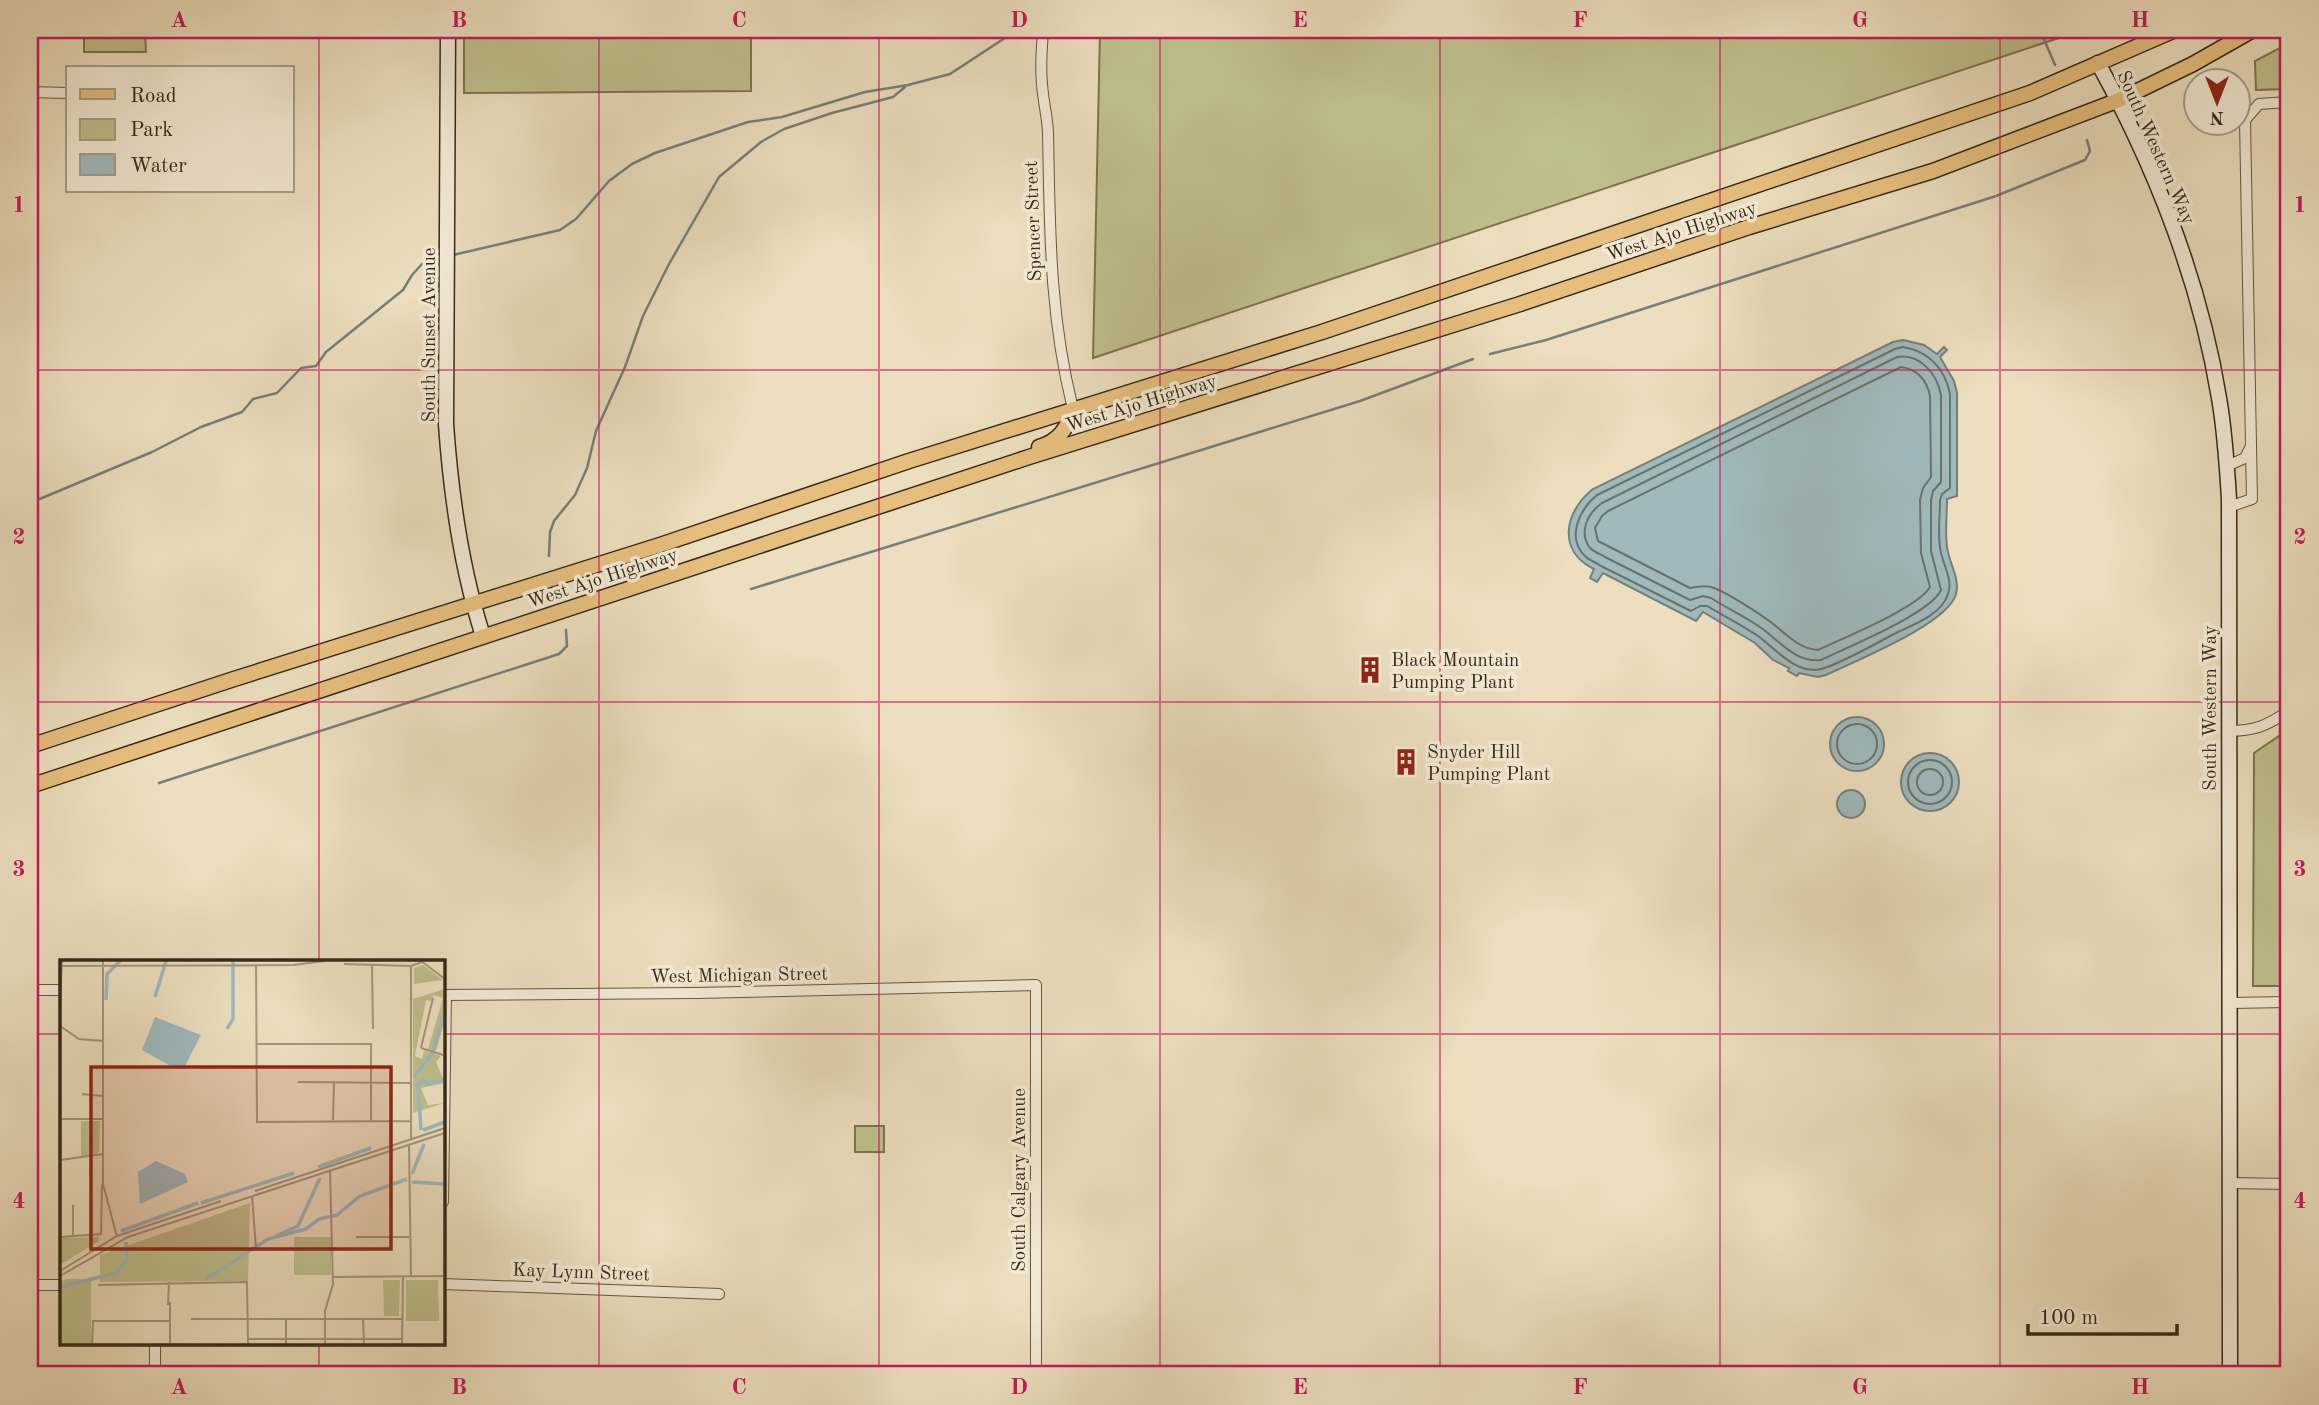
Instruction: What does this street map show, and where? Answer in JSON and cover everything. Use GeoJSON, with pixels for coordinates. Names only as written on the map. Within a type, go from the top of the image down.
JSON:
{"type":"FeatureCollection","features":[{"type":"Feature","properties":{"kind":"main road","name":"West Ajo Highway"},"geometry":{"type":"LineString","coordinates":[[30,746],[648,549],[774,504],[1322,332],[2030,93],[2175,30]]}},
{"type":"Feature","properties":{"kind":"main road","name":"West Ajo Highway"},"geometry":{"type":"LineString","coordinates":[[30,786],[976,475],[1933,171],[2119,100],[2193,64],[2253,30]]}},
{"type":"Feature","properties":{"kind":"main road"},"geometry":{"type":"LineString","coordinates":[[976,475],[987,464],[1048,444],[1063,434],[1073,409]]}},
{"type":"Feature","properties":{"kind":"street","name":"South Sunset Avenue"},"geometry":{"type":"LineString","coordinates":[[448,30],[446,424],[450,475],[472,603],[483,636]]}},
{"type":"Feature","properties":{"kind":"street","name":"Spencer Street"},"geometry":{"type":"LineString","coordinates":[[1043,30],[1041,82],[1048,128],[1052,295],[1073,409]]}},
{"type":"Feature","properties":{"kind":"street","name":"South Western Way"},"geometry":{"type":"LineString","coordinates":[[2098,63],[2119,100],[2171,223],[2199,307],[2220,399],[2227,467],[2230,507],[2230,1375]]}},
{"type":"Feature","properties":{"kind":"street"},"geometry":{"type":"LineString","coordinates":[[30,92],[66,93]]}},
{"type":"Feature","properties":{"kind":"street"},"geometry":{"type":"LineString","coordinates":[[2230,507],[2252,499],[2245,120],[2259,104],[2289,102]]}},
{"type":"Feature","properties":{"kind":"street"},"geometry":{"type":"LineString","coordinates":[[2227,467],[2245,458],[2251,447]]}},
{"type":"Feature","properties":{"kind":"street"},"geometry":{"type":"LineString","coordinates":[[2228,731],[2251,731],[2268,725],[2289,711]]}},
{"type":"Feature","properties":{"kind":"street","name":"West Michigan Street"},"geometry":{"type":"LineString","coordinates":[[444,995],[696,993],[1036,985]]}},
{"type":"Feature","properties":{"kind":"street","name":"South Calgary Avenue"},"geometry":{"type":"LineString","coordinates":[[1036,985],[1036,1375]]}},
{"type":"Feature","properties":{"kind":"street"},"geometry":{"type":"LineString","coordinates":[[30,990],[60,990]]}},
{"type":"Feature","properties":{"kind":"street"},"geometry":{"type":"LineString","coordinates":[[2230,1003],[2289,1002]]}},
{"type":"Feature","properties":{"kind":"street"},"geometry":{"type":"LineString","coordinates":[[2229,1183],[2289,1184]]}},
{"type":"Feature","properties":{"kind":"street","name":"Kay Lynn Street"},"geometry":{"type":"LineString","coordinates":[[444,1284],[719,1294]]}},
{"type":"Feature","properties":{"kind":"street"},"geometry":{"type":"LineString","coordinates":[[30,1285],[60,1285]]}},
{"type":"Feature","properties":{"kind":"street"},"geometry":{"type":"LineString","coordinates":[[155,1346],[155,1375]]}},
{"type":"Feature","properties":{"kind":"green space"},"geometry":{"type":"Polygon","coordinates":[[[84,30],[145,30],[146,52],[84,52],[84,30]]]}},
{"type":"Feature","properties":{"kind":"green space"},"geometry":{"type":"Polygon","coordinates":[[[464,30],[751,30],[751,91],[464,93],[464,30]]]}},
{"type":"Feature","properties":{"kind":"green space"},"geometry":{"type":"Polygon","coordinates":[[[1100,30],[2083,30],[1093,358],[1100,30]]]}},
{"type":"Feature","properties":{"kind":"green space"},"geometry":{"type":"Polygon","coordinates":[[[2289,43],[2289,89],[2256,90],[2255,61],[2289,43]]]}},
{"type":"Feature","properties":{"kind":"green space"},"geometry":{"type":"Polygon","coordinates":[[[2289,729],[2289,986],[2253,986],[2254,753],[2289,729]]]}},
{"type":"Feature","properties":{"kind":"green space"},"geometry":{"type":"Polygon","coordinates":[[[855,1126],[884,1126],[884,1152],[855,1152],[855,1126]]]}},
{"type":"Feature","properties":{"kind":"water"},"geometry":{"type":"Polygon","coordinates":[[[1903,340],[1924,345],[1937,354],[1944,347],[1947,350],[1940,357],[1954,381],[1957,393],[1957,496],[1947,499],[1946,529],[1947,547],[1957,588],[1949,606],[1936,617],[1899,641],[1826,675],[1818,677],[1799,673],[1797,676],[1788,671],[1789,668],[1773,660],[1755,643],[1703,612],[1696,621],[1603,573],[1597,582],[1590,578],[1594,569],[1574,552],[1569,531],[1576,509],[1593,489],[1893,342],[1903,340]]]}},
{"type":"Feature","properties":{"kind":"water"},"geometry":{"type":"Polygon","coordinates":[[[1857,717],[1876,725],[1884,744],[1876,763],[1857,771],[1838,763],[1830,744],[1838,725],[1857,717]]]}},
{"type":"Feature","properties":{"kind":"water"},"geometry":{"type":"Polygon","coordinates":[[[1930,753],[1941,755],[1954,766],[1959,782],[1957,793],[1946,806],[1930,811],[1919,809],[1906,798],[1901,782],[1903,771],[1914,758],[1930,753]]]}},
{"type":"Feature","properties":{"kind":"water"},"geometry":{"type":"Polygon","coordinates":[[[1851,790],[1861,794],[1865,804],[1861,814],[1851,818],[1841,814],[1837,804],[1841,794],[1851,790]]]}},
{"type":"Feature","properties":{"kind":"waterway"},"geometry":{"type":"LineString","coordinates":[[453,255],[560,230],[576,219],[609,181],[632,164],[655,153],[748,122],[782,117],[865,92],[950,74],[1017,30]]}},
{"type":"Feature","properties":{"kind":"waterway"},"geometry":{"type":"LineString","coordinates":[[2040,30],[2055,65]]}},
{"type":"Feature","properties":{"kind":"waterway"},"geometry":{"type":"LineString","coordinates":[[549,556],[550,532],[554,521],[575,495],[587,468],[596,431],[625,367],[643,316],[669,264],[719,177],[761,142],[784,129],[893,97],[905,87]]}},
{"type":"Feature","properties":{"kind":"waterway"},"geometry":{"type":"LineString","coordinates":[[1490,354],[1546,340],[1996,196],[2085,160],[2090,151],[2087,140]]}},
{"type":"Feature","properties":{"kind":"waterway"},"geometry":{"type":"LineString","coordinates":[[30,503],[152,452],[201,427],[242,412],[253,399],[277,393],[301,368],[316,366],[326,352],[403,290],[422,264],[443,258]]}},
{"type":"Feature","properties":{"kind":"waterway"},"geometry":{"type":"LineString","coordinates":[[751,589],[1360,401],[1473,359]]}},
{"type":"Feature","properties":{"kind":"waterway"},"geometry":{"type":"LineString","coordinates":[[159,783],[559,654],[567,646],[566,630]]}},
{"type":"Feature","properties":{"kind":"place","name":"Black Mountain Pumping Plant"},"geometry":{"type":"Point","coordinates":[1370,670]}},
{"type":"Feature","properties":{"kind":"place","name":"Snyder Hill Pumping Plant"},"geometry":{"type":"Point","coordinates":[1406,762]}}]}
